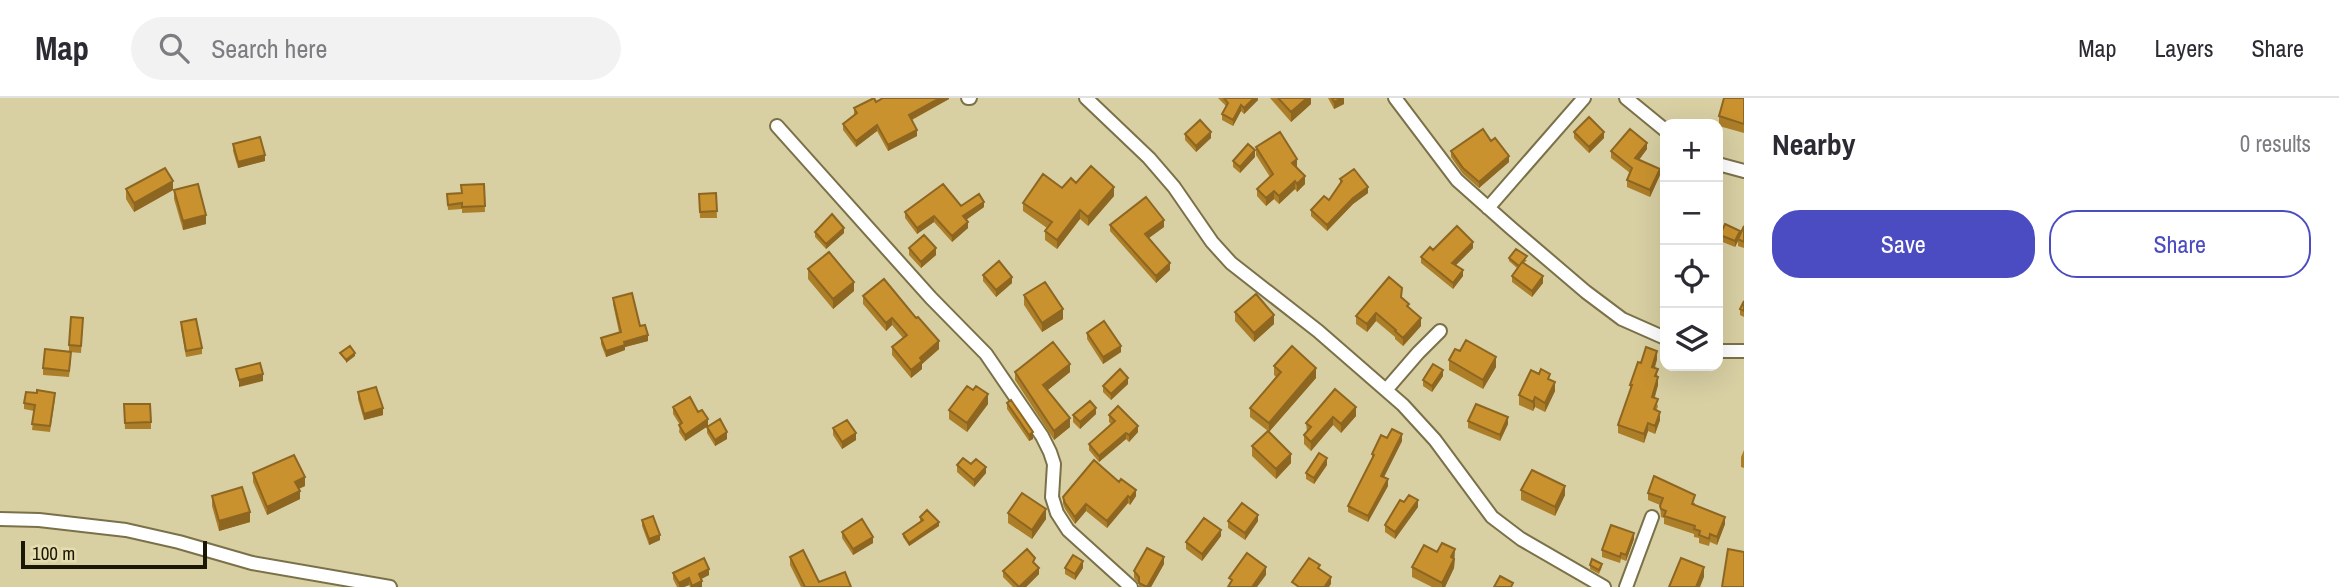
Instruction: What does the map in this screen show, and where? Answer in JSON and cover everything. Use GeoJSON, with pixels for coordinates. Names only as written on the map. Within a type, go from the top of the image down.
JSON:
{"type":"FeatureCollection","features":[{"type":"Feature","properties":{"kind":"street"},"geometry":{"type":"LineString","coordinates":[[1086,98],[1149,158],[1231,263],[1318,331],[1403,405],[1435,440],[1492,517],[1521,539],[1604,587]]}},
{"type":"Feature","properties":{"kind":"street"},"geometry":{"type":"LineString","coordinates":[[1395,98],[1457,180],[1488,208],[1622,319],[1660,336]]}},
{"type":"Feature","properties":{"kind":"street"},"geometry":{"type":"LineString","coordinates":[[1488,208],[1584,98]]}},
{"type":"Feature","properties":{"kind":"street"},"geometry":{"type":"LineString","coordinates":[[1626,98],[1660,126]]}},
{"type":"Feature","properties":{"kind":"street"},"geometry":{"type":"LineString","coordinates":[[777,126],[931,298],[986,354],[1051,452],[1054,464],[1052,497],[1057,513],[1068,530],[1131,587]]}},
{"type":"Feature","properties":{"kind":"street"},"geometry":{"type":"LineString","coordinates":[[1723,165],[1744,171]]}},
{"type":"Feature","properties":{"kind":"street"},"geometry":{"type":"LineString","coordinates":[[1386,390],[1440,331]]}},
{"type":"Feature","properties":{"kind":"street"},"geometry":{"type":"LineString","coordinates":[[1723,351],[1744,351]]}},
{"type":"Feature","properties":{"kind":"street"},"geometry":{"type":"LineString","coordinates":[[1626,587],[1653,517]]}},
{"type":"Feature","properties":{"kind":"street"},"geometry":{"type":"LineString","coordinates":[[0,519],[39,520],[126,530],[252,563],[390,587]]}},
{"type":"Feature","properties":{"kind":"building"},"geometry":{"type":"Polygon","coordinates":[[[874,98],[876,102],[883,98],[940,98],[909,115],[917,130],[888,145],[877,125],[856,141],[843,124],[857,113],[854,108],[874,98]]]}},
{"type":"Feature","properties":{"kind":"building"},"geometry":{"type":"Polygon","coordinates":[[[1224,98],[1254,98],[1244,108],[1241,105],[1233,120],[1222,114],[1228,103],[1224,98]]]}},
{"type":"Feature","properties":{"kind":"building"},"geometry":{"type":"Polygon","coordinates":[[[1278,98],[1307,98],[1291,112],[1278,98]]]}},
{"type":"Feature","properties":{"kind":"building"},"geometry":{"type":"Polygon","coordinates":[[[1724,98],[1744,98],[1744,124],[1719,116],[1724,98]]]}},
{"type":"Feature","properties":{"kind":"building"},"geometry":{"type":"Polygon","coordinates":[[[1589,117],[1604,132],[1589,147],[1574,132],[1589,117]]]}},
{"type":"Feature","properties":{"kind":"building"},"geometry":{"type":"Polygon","coordinates":[[[1200,120],[1211,132],[1196,146],[1185,134],[1200,120]]]}},
{"type":"Feature","properties":{"kind":"building"},"geometry":{"type":"Polygon","coordinates":[[[1483,129],[1491,141],[1495,138],[1509,156],[1479,182],[1463,168],[1451,151],[1483,129]]]}},
{"type":"Feature","properties":{"kind":"building"},"geometry":{"type":"Polygon","coordinates":[[[1630,129],[1647,143],[1635,158],[1660,169],[1650,190],[1627,180],[1632,168],[1611,151],[1630,129]]]}},
{"type":"Feature","properties":{"kind":"building"},"geometry":{"type":"Polygon","coordinates":[[[1280,132],[1297,159],[1292,163],[1305,176],[1297,184],[1295,181],[1279,196],[1274,191],[1266,198],[1257,189],[1273,174],[1256,147],[1280,132]]]}},
{"type":"Feature","properties":{"kind":"building"},"geometry":{"type":"Polygon","coordinates":[[[260,137],[265,155],[238,162],[233,144],[260,137]]]}},
{"type":"Feature","properties":{"kind":"building"},"geometry":{"type":"Polygon","coordinates":[[[1248,144],[1255,150],[1240,167],[1233,161],[1248,144]]]}},
{"type":"Feature","properties":{"kind":"building"},"geometry":{"type":"Polygon","coordinates":[[[1091,166],[1114,187],[1088,217],[1080,210],[1057,240],[1045,231],[1052,222],[1023,203],[1043,174],[1062,188],[1071,178],[1076,183],[1091,166]]]}},
{"type":"Feature","properties":{"kind":"building"},"geometry":{"type":"Polygon","coordinates":[[[165,168],[173,181],[134,203],[126,189],[165,168]]]}},
{"type":"Feature","properties":{"kind":"building"},"geometry":{"type":"Polygon","coordinates":[[[1354,169],[1368,187],[1353,198],[1327,225],[1311,210],[1324,196],[1329,200],[1342,181],[1340,179],[1354,169]]]}},
{"type":"Feature","properties":{"kind":"building"},"geometry":{"type":"Polygon","coordinates":[[[198,184],[206,215],[183,221],[174,190],[198,184]]]}},
{"type":"Feature","properties":{"kind":"building"},"geometry":{"type":"Polygon","coordinates":[[[484,184],[485,206],[462,207],[462,203],[448,205],[447,194],[462,193],[461,185],[484,184]]]}},
{"type":"Feature","properties":{"kind":"building"},"geometry":{"type":"Polygon","coordinates":[[[943,184],[961,206],[979,194],[984,202],[963,216],[968,222],[952,236],[934,216],[917,228],[905,212],[943,184]]]}},
{"type":"Feature","properties":{"kind":"building"},"geometry":{"type":"Polygon","coordinates":[[[716,193],[717,211],[700,212],[699,194],[716,193]]]}},
{"type":"Feature","properties":{"kind":"building"},"geometry":{"type":"Polygon","coordinates":[[[1146,197],[1164,220],[1145,234],[1170,263],[1156,276],[1110,225],[1146,197]]]}},
{"type":"Feature","properties":{"kind":"building"},"geometry":{"type":"Polygon","coordinates":[[[832,214],[844,228],[826,244],[815,232],[832,214]]]}},
{"type":"Feature","properties":{"kind":"building"},"geometry":{"type":"Polygon","coordinates":[[[1725,224],[1740,231],[1735,241],[1723,236],[1725,224]]]}},
{"type":"Feature","properties":{"kind":"building"},"geometry":{"type":"Polygon","coordinates":[[[1457,226],[1473,242],[1452,263],[1463,270],[1453,283],[1421,257],[1430,247],[1433,250],[1457,226]]]}},
{"type":"Feature","properties":{"kind":"building"},"geometry":{"type":"Polygon","coordinates":[[[1744,226],[1744,242],[1738,239],[1744,226]]]}},
{"type":"Feature","properties":{"kind":"building"},"geometry":{"type":"Polygon","coordinates":[[[924,235],[936,248],[921,262],[909,248],[924,235]]]}},
{"type":"Feature","properties":{"kind":"building"},"geometry":{"type":"Polygon","coordinates":[[[1516,249],[1527,256],[1519,266],[1509,258],[1516,249]]]}},
{"type":"Feature","properties":{"kind":"building"},"geometry":{"type":"Polygon","coordinates":[[[829,252],[854,282],[833,299],[808,269],[829,252]]]}},
{"type":"Feature","properties":{"kind":"building"},"geometry":{"type":"Polygon","coordinates":[[[999,261],[1012,277],[996,290],[983,275],[999,261]]]}},
{"type":"Feature","properties":{"kind":"building"},"geometry":{"type":"Polygon","coordinates":[[[1522,262],[1543,276],[1532,291],[1512,276],[1522,262]]]}},
{"type":"Feature","properties":{"kind":"building"},"geometry":{"type":"Polygon","coordinates":[[[1389,277],[1402,288],[1401,297],[1409,304],[1407,306],[1421,318],[1403,338],[1376,313],[1367,324],[1356,316],[1389,277]]]}},
{"type":"Feature","properties":{"kind":"building"},"geometry":{"type":"Polygon","coordinates":[[[884,279],[939,341],[911,370],[892,347],[907,335],[892,318],[886,323],[863,296],[884,279]]]}},
{"type":"Feature","properties":{"kind":"building"},"geometry":{"type":"Polygon","coordinates":[[[1045,282],[1063,309],[1042,323],[1024,295],[1045,282]]]}},
{"type":"Feature","properties":{"kind":"building"},"geometry":{"type":"Polygon","coordinates":[[[632,293],[640,326],[645,325],[648,335],[606,351],[601,338],[621,332],[613,298],[632,293]]]}},
{"type":"Feature","properties":{"kind":"building"},"geometry":{"type":"Polygon","coordinates":[[[1256,294],[1274,315],[1254,333],[1235,312],[1256,294]]]}},
{"type":"Feature","properties":{"kind":"building"},"geometry":{"type":"Polygon","coordinates":[[[71,317],[83,318],[81,346],[69,345],[71,317]]]}},
{"type":"Feature","properties":{"kind":"building"},"geometry":{"type":"Polygon","coordinates":[[[196,319],[202,348],[186,351],[181,322],[196,319]]]}},
{"type":"Feature","properties":{"kind":"building"},"geometry":{"type":"Polygon","coordinates":[[[1104,321],[1121,346],[1103,357],[1087,333],[1104,321]]]}},
{"type":"Feature","properties":{"kind":"building"},"geometry":{"type":"Polygon","coordinates":[[[1466,340],[1496,357],[1483,380],[1449,360],[1455,349],[1460,351],[1466,340]]]}},
{"type":"Feature","properties":{"kind":"building"},"geometry":{"type":"Polygon","coordinates":[[[1053,342],[1070,364],[1043,385],[1070,418],[1054,431],[1015,372],[1053,342]]]}},
{"type":"Feature","properties":{"kind":"building"},"geometry":{"type":"Polygon","coordinates":[[[350,346],[355,353],[346,360],[340,353],[350,346]]]}},
{"type":"Feature","properties":{"kind":"building"},"geometry":{"type":"Polygon","coordinates":[[[1292,346],[1316,368],[1269,423],[1250,408],[1281,372],[1274,366],[1292,346]]]}},
{"type":"Feature","properties":{"kind":"building"},"geometry":{"type":"Polygon","coordinates":[[[1646,347],[1657,351],[1652,367],[1658,369],[1655,376],[1658,377],[1652,397],[1658,399],[1654,409],[1660,412],[1655,426],[1648,423],[1644,434],[1618,425],[1638,362],[1641,363],[1646,347]]]}},
{"type":"Feature","properties":{"kind":"building"},"geometry":{"type":"Polygon","coordinates":[[[45,349],[71,352],[69,371],[43,368],[45,349]]]}},
{"type":"Feature","properties":{"kind":"building"},"geometry":{"type":"Polygon","coordinates":[[[260,363],[263,374],[239,380],[236,369],[260,363]]]}},
{"type":"Feature","properties":{"kind":"building"},"geometry":{"type":"Polygon","coordinates":[[[1433,364],[1443,370],[1432,386],[1423,380],[1433,364]]]}},
{"type":"Feature","properties":{"kind":"building"},"geometry":{"type":"Polygon","coordinates":[[[1120,369],[1128,378],[1111,394],[1103,386],[1120,369]]]}},
{"type":"Feature","properties":{"kind":"building"},"geometry":{"type":"Polygon","coordinates":[[[1541,369],[1550,374],[1548,379],[1555,382],[1545,403],[1535,397],[1533,402],[1519,395],[1531,370],[1539,374],[1541,369]]]}},
{"type":"Feature","properties":{"kind":"building"},"geometry":{"type":"Polygon","coordinates":[[[967,386],[973,390],[976,386],[988,394],[967,423],[949,410],[967,386]]]}},
{"type":"Feature","properties":{"kind":"building"},"geometry":{"type":"Polygon","coordinates":[[[376,387],[383,408],[364,414],[358,392],[376,387]]]}},
{"type":"Feature","properties":{"kind":"building"},"geometry":{"type":"Polygon","coordinates":[[[1335,389],[1356,407],[1341,424],[1333,417],[1311,442],[1304,435],[1311,427],[1306,423],[1335,389]]]}},
{"type":"Feature","properties":{"kind":"building"},"geometry":{"type":"Polygon","coordinates":[[[37,390],[55,393],[50,426],[32,424],[35,405],[24,403],[26,392],[37,393],[37,390]]]}},
{"type":"Feature","properties":{"kind":"building"},"geometry":{"type":"Polygon","coordinates":[[[690,397],[698,412],[702,410],[708,419],[685,435],[673,407],[690,397]]]}},
{"type":"Feature","properties":{"kind":"building"},"geometry":{"type":"Polygon","coordinates":[[[1011,400],[1033,432],[1029,435],[1007,403],[1011,400]]]}},
{"type":"Feature","properties":{"kind":"building"},"geometry":{"type":"Polygon","coordinates":[[[1090,401],[1096,408],[1080,422],[1073,415],[1090,401]]]}},
{"type":"Feature","properties":{"kind":"building"},"geometry":{"type":"Polygon","coordinates":[[[124,404],[150,404],[151,422],[125,423],[124,404]]]}},
{"type":"Feature","properties":{"kind":"building"},"geometry":{"type":"Polygon","coordinates":[[[1476,404],[1508,417],[1500,435],[1468,421],[1476,404]]]}},
{"type":"Feature","properties":{"kind":"building"},"geometry":{"type":"Polygon","coordinates":[[[1118,406],[1138,426],[1099,456],[1089,444],[1115,421],[1109,415],[1118,406]]]}},
{"type":"Feature","properties":{"kind":"building"},"geometry":{"type":"Polygon","coordinates":[[[720,419],[727,432],[715,440],[707,427],[720,419]]]}},
{"type":"Feature","properties":{"kind":"building"},"geometry":{"type":"Polygon","coordinates":[[[847,420],[856,433],[842,442],[833,428],[847,420]]]}},
{"type":"Feature","properties":{"kind":"building"},"geometry":{"type":"Polygon","coordinates":[[[1392,429],[1402,434],[1381,476],[1388,479],[1368,516],[1348,506],[1381,435],[1387,438],[1392,429]]]}},
{"type":"Feature","properties":{"kind":"building"},"geometry":{"type":"Polygon","coordinates":[[[1268,431],[1291,454],[1276,469],[1252,446],[1268,431]]]}},
{"type":"Feature","properties":{"kind":"building"},"geometry":{"type":"Polygon","coordinates":[[[1319,453],[1327,458],[1314,478],[1306,473],[1319,453]]]}},
{"type":"Feature","properties":{"kind":"building"},"geometry":{"type":"Polygon","coordinates":[[[294,455],[305,477],[295,482],[300,491],[267,507],[253,473],[294,455]]]}},
{"type":"Feature","properties":{"kind":"building"},"geometry":{"type":"Polygon","coordinates":[[[963,458],[971,464],[976,459],[986,467],[974,480],[957,465],[963,458]]]}},
{"type":"Feature","properties":{"kind":"building"},"geometry":{"type":"Polygon","coordinates":[[[1094,460],[1119,482],[1121,479],[1136,490],[1107,521],[1086,504],[1075,517],[1063,497],[1094,460]]]}},
{"type":"Feature","properties":{"kind":"building"},"geometry":{"type":"Polygon","coordinates":[[[1532,470],[1565,486],[1555,507],[1521,490],[1532,470]]]}},
{"type":"Feature","properties":{"kind":"building"},"geometry":{"type":"Polygon","coordinates":[[[1654,476],[1695,495],[1692,504],[1725,517],[1717,537],[1710,534],[1709,539],[1699,535],[1700,531],[1694,529],[1695,526],[1664,516],[1666,511],[1660,506],[1663,498],[1648,493],[1654,476]]]}},
{"type":"Feature","properties":{"kind":"building"},"geometry":{"type":"Polygon","coordinates":[[[242,487],[250,512],[219,521],[212,496],[242,487]]]}},
{"type":"Feature","properties":{"kind":"building"},"geometry":{"type":"Polygon","coordinates":[[[1022,493],[1046,509],[1032,530],[1008,513],[1022,493]]]}},
{"type":"Feature","properties":{"kind":"building"},"geometry":{"type":"Polygon","coordinates":[[[1409,495],[1418,500],[1395,532],[1385,525],[1400,500],[1404,502],[1409,495]]]}},
{"type":"Feature","properties":{"kind":"building"},"geometry":{"type":"Polygon","coordinates":[[[1242,503],[1258,515],[1245,533],[1228,521],[1242,503]]]}},
{"type":"Feature","properties":{"kind":"building"},"geometry":{"type":"Polygon","coordinates":[[[927,510],[939,522],[909,543],[903,534],[923,520],[920,517],[927,510]]]}},
{"type":"Feature","properties":{"kind":"building"},"geometry":{"type":"Polygon","coordinates":[[[653,516],[660,535],[649,539],[642,520],[653,516]]]}},
{"type":"Feature","properties":{"kind":"building"},"geometry":{"type":"Polygon","coordinates":[[[1204,518],[1221,530],[1202,554],[1186,542],[1204,518]]]}},
{"type":"Feature","properties":{"kind":"building"},"geometry":{"type":"Polygon","coordinates":[[[862,519],[873,537],[853,549],[842,532],[862,519]]]}},
{"type":"Feature","properties":{"kind":"building"},"geometry":{"type":"Polygon","coordinates":[[[1611,525],[1634,533],[1626,555],[1621,553],[1620,557],[1602,550],[1611,525]]]}},
{"type":"Feature","properties":{"kind":"building"},"geometry":{"type":"Polygon","coordinates":[[[1442,543],[1455,549],[1451,557],[1454,559],[1442,583],[1412,567],[1424,545],[1437,552],[1442,543]]]}},
{"type":"Feature","properties":{"kind":"building"},"geometry":{"type":"Polygon","coordinates":[[[1147,548],[1164,557],[1147,587],[1139,583],[1139,577],[1134,571],[1147,548]]]}},
{"type":"Feature","properties":{"kind":"building"},"geometry":{"type":"Polygon","coordinates":[[[1027,549],[1039,568],[1019,587],[1003,571],[1027,549]]]}},
{"type":"Feature","properties":{"kind":"building"},"geometry":{"type":"Polygon","coordinates":[[[1728,549],[1744,552],[1744,587],[1722,587],[1728,549]]]}},
{"type":"Feature","properties":{"kind":"building"},"geometry":{"type":"Polygon","coordinates":[[[803,550],[819,582],[845,572],[851,587],[805,587],[790,557],[803,550]]]}},
{"type":"Feature","properties":{"kind":"building"},"geometry":{"type":"Polygon","coordinates":[[[1247,553],[1266,567],[1252,587],[1228,587],[1232,580],[1229,578],[1247,553]]]}},
{"type":"Feature","properties":{"kind":"building"},"geometry":{"type":"Polygon","coordinates":[[[1073,555],[1083,561],[1075,574],[1065,568],[1073,555]]]}},
{"type":"Feature","properties":{"kind":"building"},"geometry":{"type":"Polygon","coordinates":[[[704,558],[709,569],[699,574],[702,581],[692,586],[689,578],[679,583],[673,573],[704,558]]]}},
{"type":"Feature","properties":{"kind":"building"},"geometry":{"type":"Polygon","coordinates":[[[1309,558],[1331,577],[1325,586],[1327,587],[1299,587],[1292,582],[1309,558]]]}},
{"type":"Feature","properties":{"kind":"building"},"geometry":{"type":"Polygon","coordinates":[[[1681,558],[1704,567],[1696,587],[1669,587],[1681,558]]]}},
{"type":"Feature","properties":{"kind":"building"},"geometry":{"type":"Polygon","coordinates":[[[1592,559],[1602,564],[1599,570],[1590,565],[1592,559]]]}},
{"type":"Feature","properties":{"kind":"building"},"geometry":{"type":"Polygon","coordinates":[[[1500,576],[1513,583],[1511,587],[1494,587],[1500,576]]]}}]}
